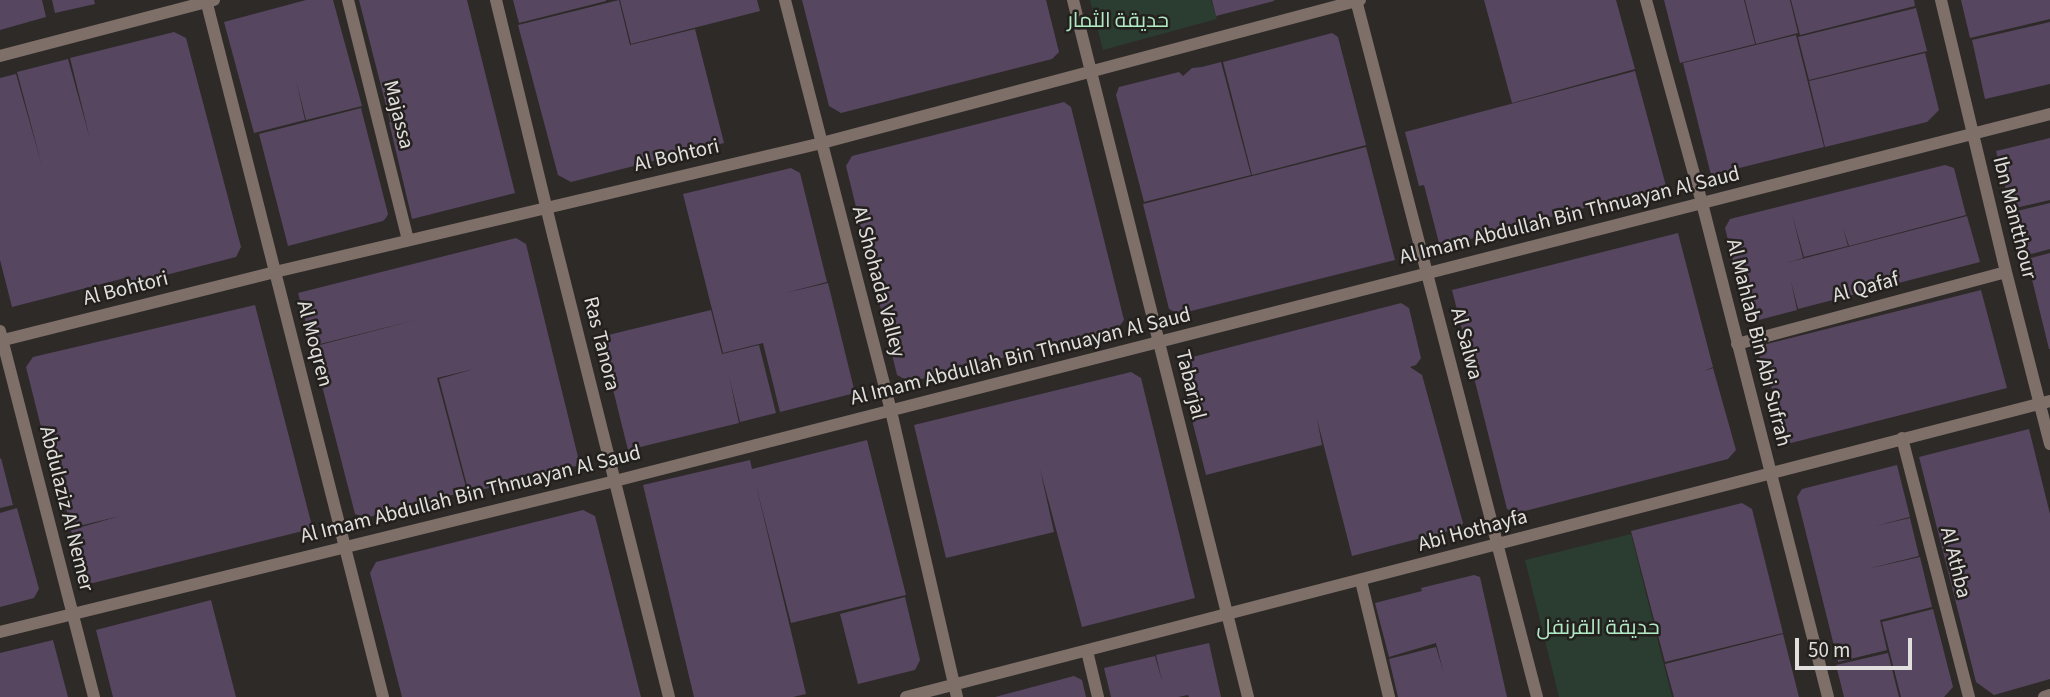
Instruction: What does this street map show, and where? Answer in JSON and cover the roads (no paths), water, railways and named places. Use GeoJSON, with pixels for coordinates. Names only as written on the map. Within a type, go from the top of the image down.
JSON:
{"type":"FeatureCollection","features":[{"type":"Feature","properties":{"kind":"street","name":"Majassa"},"geometry":{"type":"LineString","coordinates":[[348,0],[408,240]]}},
{"type":"Feature","properties":{"kind":"street","name":"Ras Tanora"},"geometry":{"type":"LineString","coordinates":[[496,0],[669,697]]}},
{"type":"Feature","properties":{"kind":"street","name":"Al Shohada Valley"},"geometry":{"type":"LineString","coordinates":[[785,0],[891,411],[956,691]]}},
{"type":"Feature","properties":{"kind":"street","name":"Tabarjal"},"geometry":{"type":"LineString","coordinates":[[1073,0],[1248,697]]}},
{"type":"Feature","properties":{"kind":"street","name":"Al Bohtori"},"geometry":{"type":"LineString","coordinates":[[1,338],[822,143],[1358,0]]}},
{"type":"Feature","properties":{"kind":"street","name":"Al Salwa"},"geometry":{"type":"LineString","coordinates":[[1358,0],[1537,697]]}},
{"type":"Feature","properties":{"kind":"street","name":"Al Mahlab Bin Abi Sufrah"},"geometry":{"type":"LineString","coordinates":[[1646,0],[1702,203],[1828,697]]}},
{"type":"Feature","properties":{"kind":"street","name":"Ibn Mantthour"},"geometry":{"type":"LineString","coordinates":[[1941,0],[2006,272],[2045,402],[2050,443]]}},
{"type":"Feature","properties":{"kind":"street"},"geometry":{"type":"LineString","coordinates":[[0,56],[209,1]]}},
{"type":"Feature","properties":{"kind":"street","name":"Al Moqren"},"geometry":{"type":"LineString","coordinates":[[209,1],[383,697]]}},
{"type":"Feature","properties":{"kind":"street","name":"Al Imam Abdullah Bin Thnuayan Al Saud"},"geometry":{"type":"LineString","coordinates":[[0,632],[615,481],[2050,114]]}},
{"type":"Feature","properties":{"kind":"street","name":"Al Qafaf"},"geometry":{"type":"LineString","coordinates":[[1737,344],[2006,272]]}},
{"type":"Feature","properties":{"kind":"street","name":"Abdulaziz Al Nemer"},"geometry":{"type":"LineString","coordinates":[[1,338],[94,697]]}},
{"type":"Feature","properties":{"kind":"street","name":"Abi Hothayfa"},"geometry":{"type":"LineString","coordinates":[[906,697],[956,691],[1087,651],[2045,402]]}},
{"type":"Feature","properties":{"kind":"street","name":"Al Athba"},"geometry":{"type":"LineString","coordinates":[[1902,438],[1969,697]]}},
{"type":"Feature","properties":{"kind":"street"},"geometry":{"type":"LineString","coordinates":[[1361,581],[1389,697]]}},
{"type":"Feature","properties":{"kind":"street"},"geometry":{"type":"LineString","coordinates":[[1087,651],[1098,697]]}},
{"type":"Feature","properties":{"kind":"street"},"geometry":{"type":"LineString","coordinates":[[2043,697],[2050,695]]}},
{"type":"Feature","properties":{"kind":"park label","name":"حديقة الثمار"},"geometry":{"type":"Point","coordinates":[1118,22]}},
{"type":"Feature","properties":{"kind":"park label","name":"حديقة القرنفل"},"geometry":{"type":"Point","coordinates":[1598,629]}}]}
